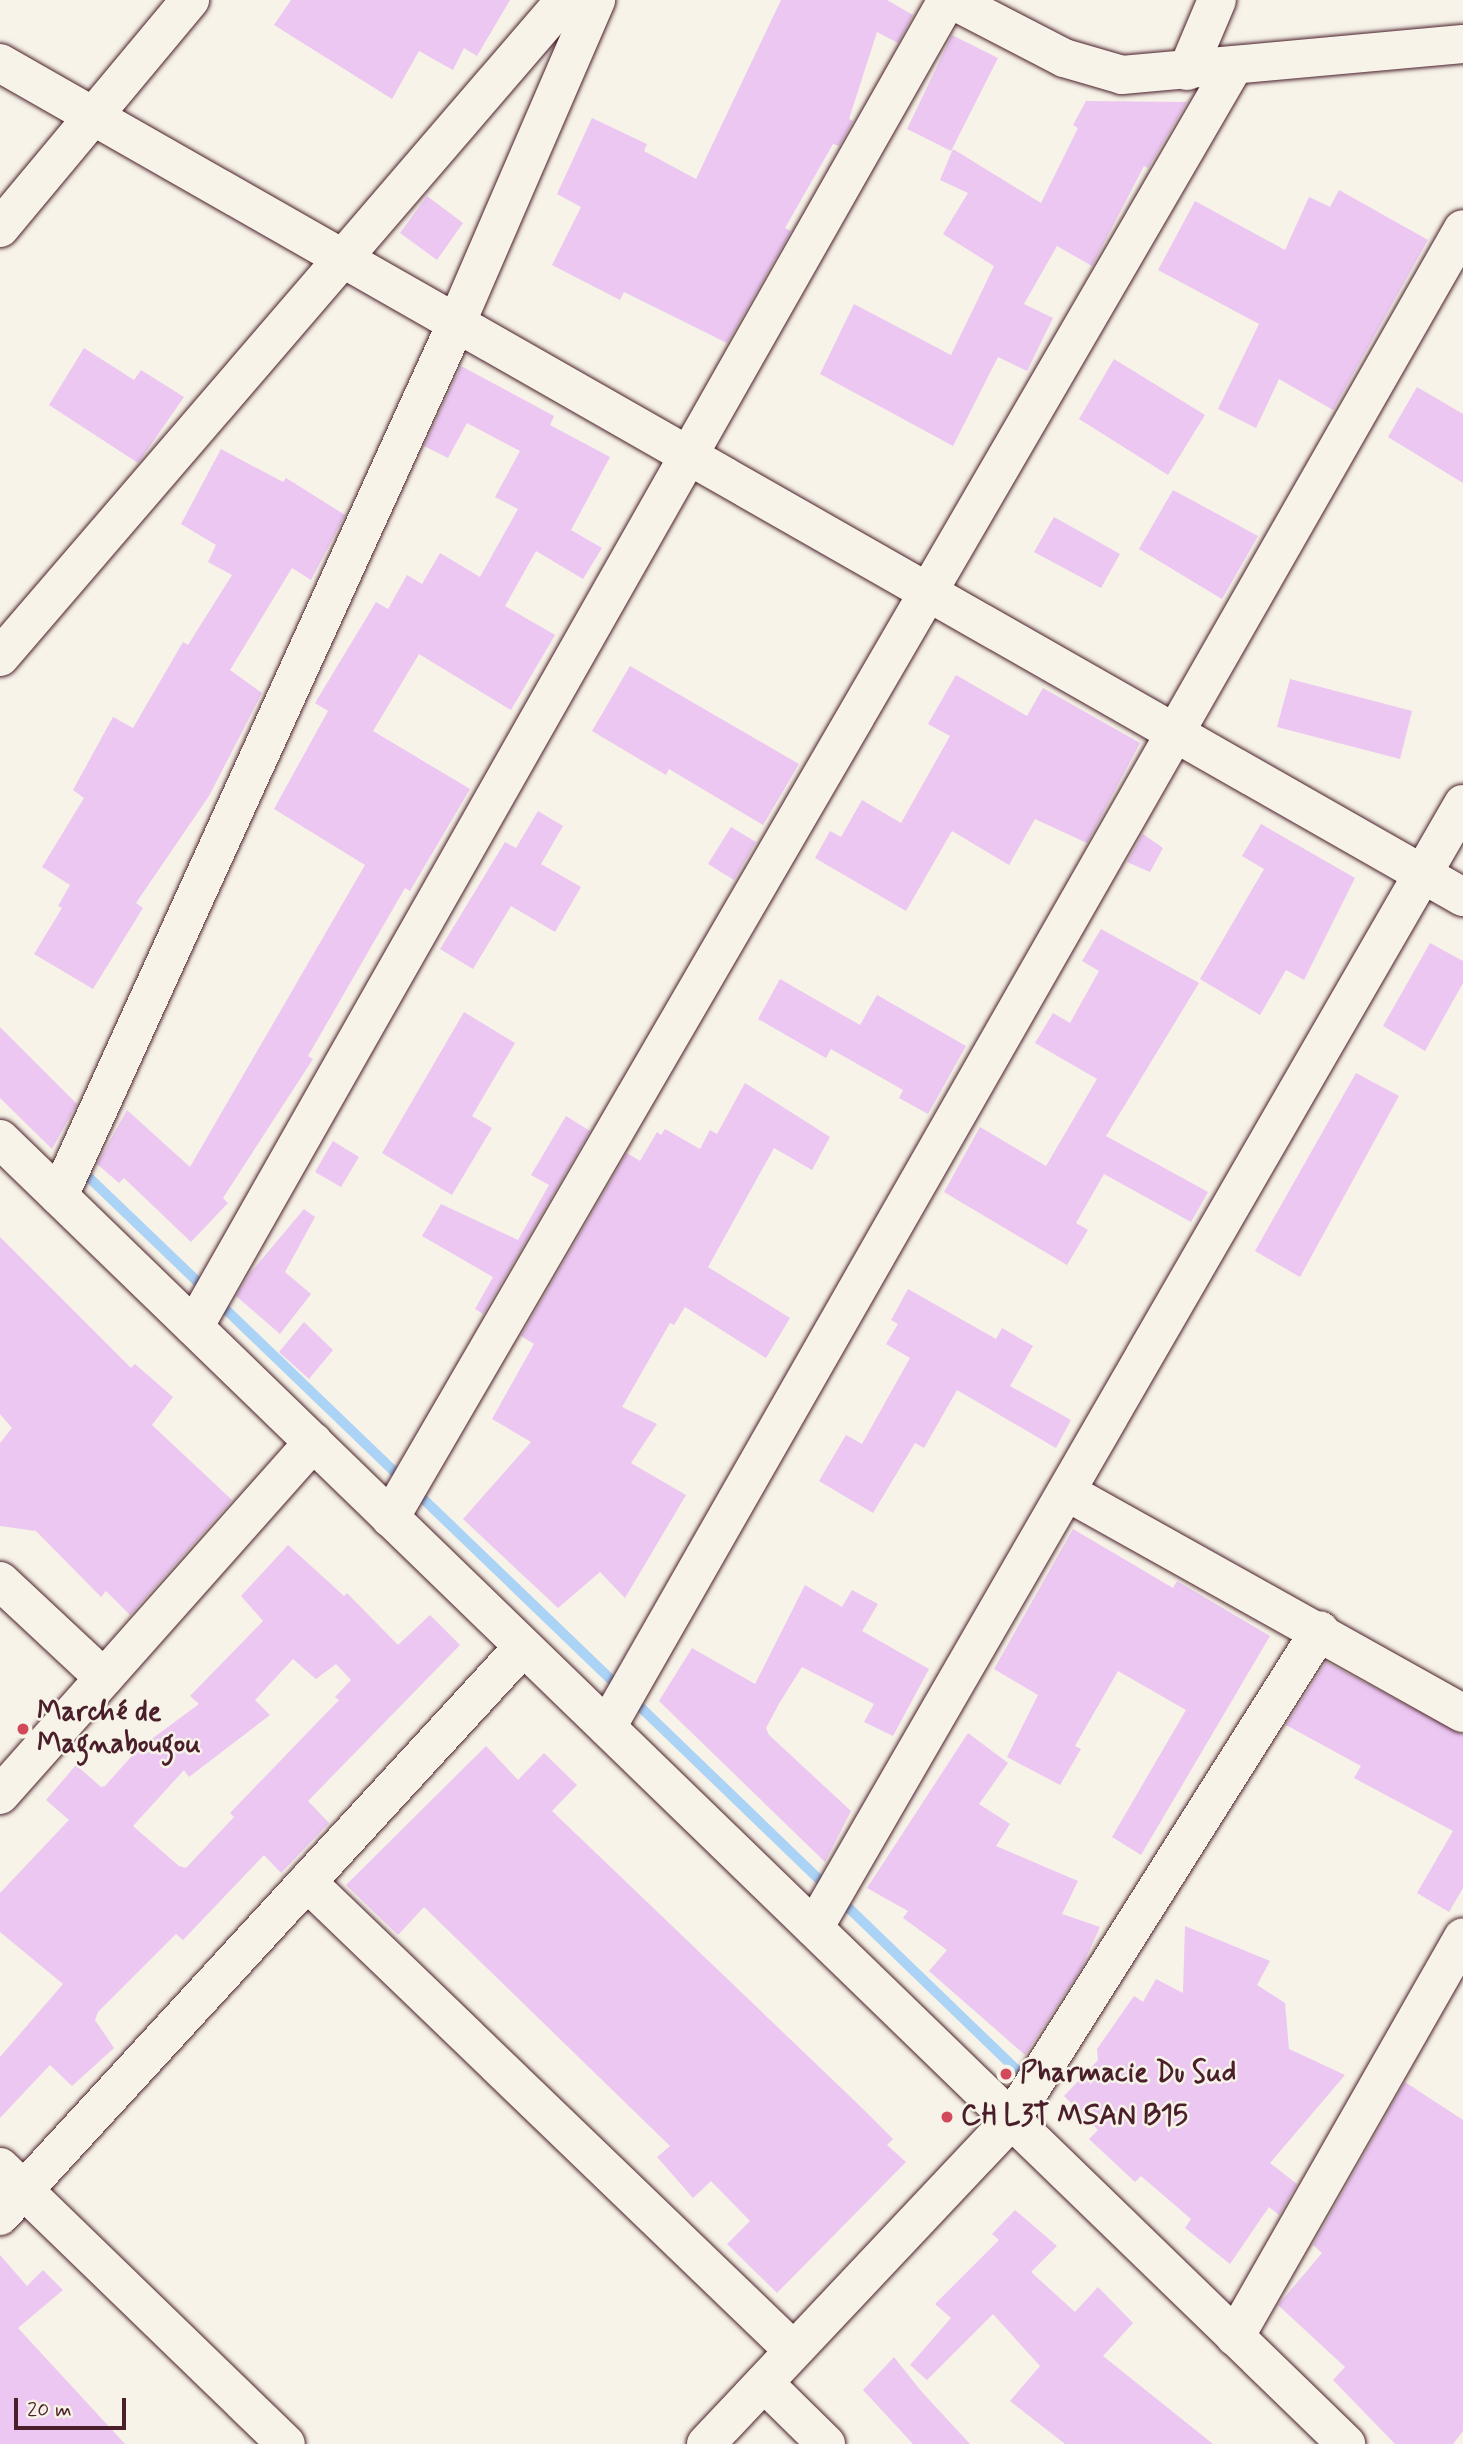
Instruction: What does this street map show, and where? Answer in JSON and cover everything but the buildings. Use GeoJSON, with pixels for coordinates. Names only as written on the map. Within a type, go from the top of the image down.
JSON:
{"type":"FeatureCollection","features":[{"type":"Feature","properties":{"kind":"street"},"geometry":{"type":"LineString","coordinates":[[0,228],[95,118],[190,0]]}},
{"type":"Feature","properties":{"kind":"street"},"geometry":{"type":"LineString","coordinates":[[0,657],[565,0]]}},
{"type":"Feature","properties":{"kind":"street"},"geometry":{"type":"LineString","coordinates":[[59,1196],[456,324],[596,0]]}},
{"type":"Feature","properties":{"kind":"street"},"geometry":{"type":"LineString","coordinates":[[194,1327],[947,0]]}},
{"type":"Feature","properties":{"kind":"street"},"geometry":{"type":"LineString","coordinates":[[952,0],[1064,58],[1122,75],[1463,44]]}},
{"type":"Feature","properties":{"kind":"street"},"geometry":{"type":"LineString","coordinates":[[1187,71],[1217,0]]}},
{"type":"Feature","properties":{"kind":"street"},"geometry":{"type":"LineString","coordinates":[[0,63],[1463,897]]}},
{"type":"Feature","properties":{"kind":"street"},"geometry":{"type":"LineString","coordinates":[[390,1518],[931,594],[1233,67]]}},
{"type":"Feature","properties":{"kind":"street"},"geometry":{"type":"LineString","coordinates":[[607,1727],[1463,229]]}},
{"type":"Feature","properties":{"kind":"street"},"geometry":{"type":"LineString","coordinates":[[814,1928],[1463,804]]}},
{"type":"Feature","properties":{"kind":"street"},"geometry":{"type":"LineString","coordinates":[[0,1139],[1346,2444]]}},
{"type":"Feature","properties":{"kind":"street"},"geometry":{"type":"LineString","coordinates":[[0,1795],[313,1442]]}},
{"type":"Feature","properties":{"kind":"street"},"geometry":{"type":"LineString","coordinates":[[1067,1492],[1320,1630],[1463,1713]]}},
{"type":"Feature","properties":{"kind":"street"},"geometry":{"type":"LineString","coordinates":[[0,1581],[104,1678]]}},
{"type":"Feature","properties":{"kind":"street"},"geometry":{"type":"LineString","coordinates":[[706,2444],[1011,2120],[1320,1630]]}},
{"type":"Feature","properties":{"kind":"street"},"geometry":{"type":"LineString","coordinates":[[286,2444],[8,2191],[307,1882],[523,1647]]}},
{"type":"Feature","properties":{"kind":"street"},"geometry":{"type":"LineString","coordinates":[[307,1882],[793,2350]]}},
{"type":"Feature","properties":{"kind":"street"},"geometry":{"type":"LineString","coordinates":[[1235,2337],[1463,1937]]}},
{"type":"Feature","properties":{"kind":"street"},"geometry":{"type":"LineString","coordinates":[[764,2384],[826,2444]]}},
{"type":"Feature","properties":{"kind":"waterway"},"geometry":{"type":"LineString","coordinates":[[79,1168],[206,1290]]}},
{"type":"Feature","properties":{"kind":"waterway"},"geometry":{"type":"LineString","coordinates":[[218,1302],[403,1480]]}},
{"type":"Feature","properties":{"kind":"waterway"},"geometry":{"type":"LineString","coordinates":[[415,1491],[620,1688]]}},
{"type":"Feature","properties":{"kind":"waterway"},"geometry":{"type":"LineString","coordinates":[[632,1699],[1023,2076]]}},
{"type":"Feature","properties":{"kind":"place","name":"Marché de Magnabougou"},"geometry":{"type":"Point","coordinates":[23,1729]}},
{"type":"Feature","properties":{"kind":"place","name":"Pharmacie Du Sud"},"geometry":{"type":"Point","coordinates":[1006,2074]}},
{"type":"Feature","properties":{"kind":"place","name":"CH L3T MSAN B15"},"geometry":{"type":"Point","coordinates":[947,2117]}}]}
